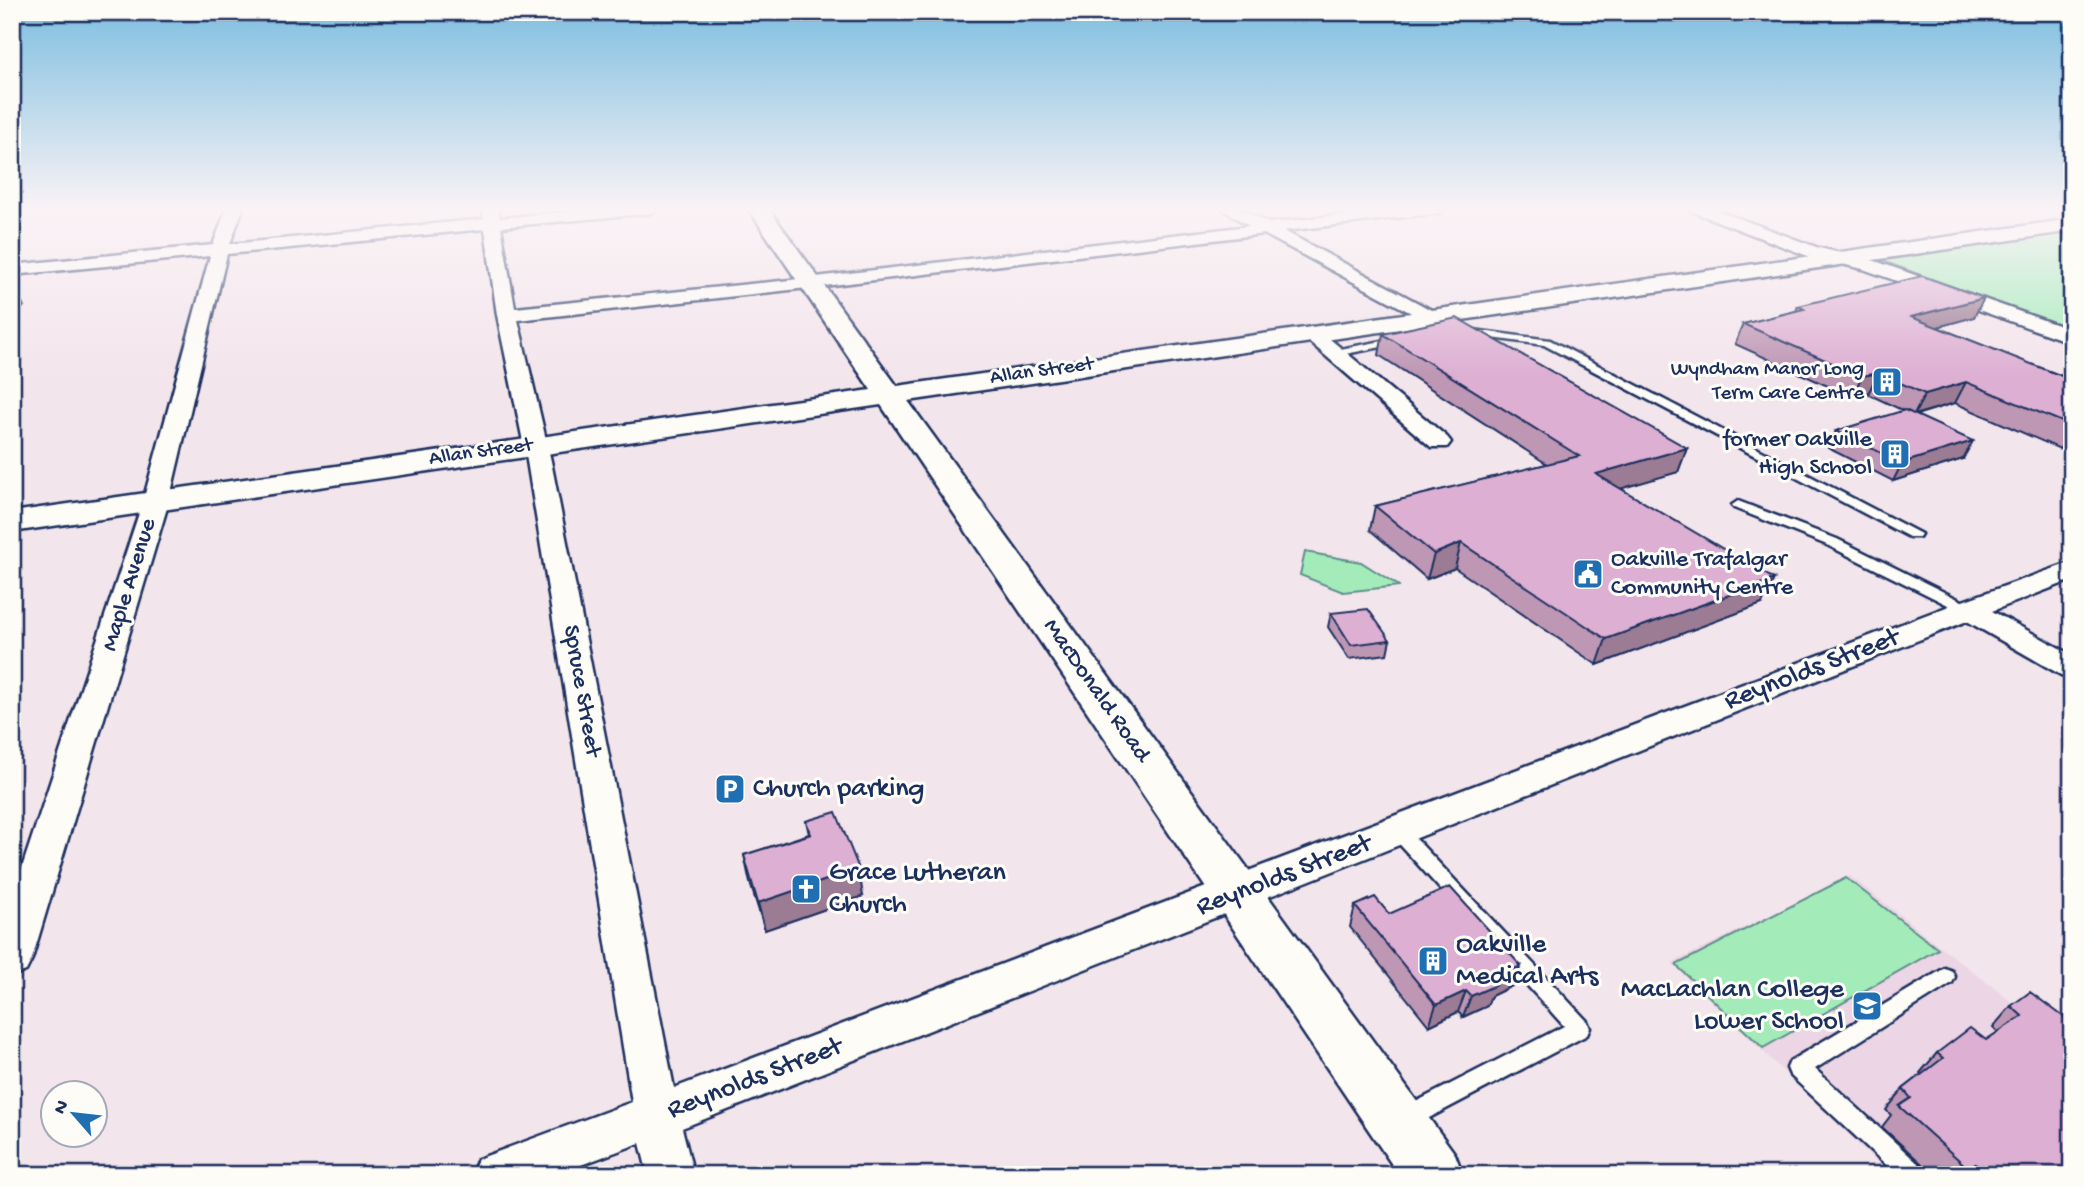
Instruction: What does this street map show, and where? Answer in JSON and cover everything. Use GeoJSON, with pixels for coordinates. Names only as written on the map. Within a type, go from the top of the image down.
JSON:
{"type":"FeatureCollection","features":[{"type":"Feature","properties":{"kind":"street"},"geometry":{"type":"LineString","coordinates":[[12,270],[77,263]]}},
{"type":"Feature","properties":{"kind":"street","name":"Maple Avenue"},"geometry":{"type":"LineString","coordinates":[[12,959],[156,501],[216,263]]}},
{"type":"Feature","properties":{"kind":"street","name":"Spruce Street"},"geometry":{"type":"LineString","coordinates":[[499,263],[507,315],[536,445],[646,1039],[657,1117],[671,1175]]}},
{"type":"Feature","properties":{"kind":"street","name":"MacDonald Road"},"geometry":{"type":"LineString","coordinates":[[796,263],[1434,1175]]}},
{"type":"Feature","properties":{"kind":"street"},"geometry":{"type":"LineString","coordinates":[[507,315],[969,263]]}},
{"type":"Feature","properties":{"kind":"street"},"geometry":{"type":"LineString","coordinates":[[1333,263],[1428,316]]}},
{"type":"Feature","properties":{"kind":"street","name":"Allan Street"},"geometry":{"type":"LineString","coordinates":[[12,522],[1793,263]]}},
{"type":"Feature","properties":{"kind":"street"},"geometry":{"type":"LineString","coordinates":[[1863,263],[2072,337]]}},
{"type":"Feature","properties":{"kind":"street"},"geometry":{"type":"LineString","coordinates":[[1311,333],[1439,442]]}},
{"type":"Feature","properties":{"kind":"street","name":"Reynolds Street"},"geometry":{"type":"LineString","coordinates":[[494,1175],[573,1143],[657,1117],[2072,570]]}},
{"type":"Feature","properties":{"kind":"street"},"geometry":{"type":"LineString","coordinates":[[1967,609],[2072,668]]}},
{"type":"Feature","properties":{"kind":"lane"},"geometry":{"type":"LineString","coordinates":[[1428,316],[1450,330],[1546,342],[1914,534]]}},
{"type":"Feature","properties":{"kind":"lane"},"geometry":{"type":"LineString","coordinates":[[1335,353],[1412,338]]}},
{"type":"Feature","properties":{"kind":"lane"},"geometry":{"type":"LineString","coordinates":[[1738,506],[1832,542],[1967,609]]}},
{"type":"Feature","properties":{"kind":"lane"},"geometry":{"type":"LineString","coordinates":[[1398,1124],[1580,1028],[1399,832]]}},
{"type":"Feature","properties":{"kind":"lane"},"geometry":{"type":"LineString","coordinates":[[1914,1175],[1798,1068],[1945,977]]}},
{"type":"Feature","properties":{"kind":"shaded area","name":"MacLachlan College Lower School"},"geometry":{"type":"Polygon","coordinates":[[[1850,876],[2072,1049],[2072,1175],[1890,1175],[1672,963],[1850,876]]]}},
{"type":"Feature","properties":{"kind":"green space"},"geometry":{"type":"Polygon","coordinates":[[[1890,263],[2072,263],[2072,331],[1890,263]]]}},
{"type":"Feature","properties":{"kind":"green space"},"geometry":{"type":"Polygon","coordinates":[[[1305,552],[1361,562],[1399,586],[1343,592],[1300,575],[1305,552]]]}},
{"type":"Feature","properties":{"kind":"green space"},"geometry":{"type":"Polygon","coordinates":[[[1846,878],[1938,949],[1763,1048],[1676,965],[1846,878]]]}},
{"type":"Feature","properties":{"kind":"building"},"geometry":{"type":"Polygon","coordinates":[[[1922,276],[1984,298],[1911,317],[2072,380],[2072,426],[1966,382],[1925,394],[1878,373],[1862,376],[1743,324],[1804,309],[1798,306],[1922,276]]]}},
{"type":"Feature","properties":{"kind":"building"},"geometry":{"type":"Polygon","coordinates":[[[1457,318],[1687,448],[1596,474],[1774,579],[1606,639],[1461,543],[1434,554],[1375,506],[1579,456],[1383,334],[1457,318]]]}},
{"type":"Feature","properties":{"kind":"building"},"geometry":{"type":"Polygon","coordinates":[[[1905,410],[1973,441],[1902,463],[1836,431],[1905,410]]]}},
{"type":"Feature","properties":{"kind":"building"},"geometry":{"type":"Polygon","coordinates":[[[1368,609],[1390,640],[1351,645],[1331,613],[1368,609]]]}},
{"type":"Feature","properties":{"kind":"building"},"geometry":{"type":"Polygon","coordinates":[[[836,812],[859,869],[758,903],[744,855],[811,834],[806,821],[836,812]]]}},
{"type":"Feature","properties":{"kind":"building","name":"Oakville Medical Arts"},"geometry":{"type":"Polygon","coordinates":[[[1450,887],[1521,966],[1491,979],[1496,985],[1471,996],[1466,991],[1436,1005],[1355,906],[1375,897],[1389,914],[1450,887]]]}},
{"type":"Feature","properties":{"kind":"building"},"geometry":{"type":"Polygon","coordinates":[[[2030,992],[2072,1023],[2068,1029],[2072,1032],[2072,1175],[1988,1175],[1975,1164],[1969,1169],[1899,1106],[1911,1098],[1903,1089],[1943,1058],[1937,1053],[1970,1028],[1986,1040],[2022,1016],[2011,1006],[2030,992]]]}},
{"type":"Feature","properties":{"kind":"place","name":"Wyndham Manor Long Term Care Centre"},"geometry":{"type":"Point","coordinates":[1887,382]}},
{"type":"Feature","properties":{"kind":"place","name":"former Oakville High School"},"geometry":{"type":"Point","coordinates":[1895,454]}},
{"type":"Feature","properties":{"kind":"place","name":"Oakville Trafalgar Community Centre"},"geometry":{"type":"Point","coordinates":[1588,574]}},
{"type":"Feature","properties":{"kind":"place","name":"Church parking"},"geometry":{"type":"Point","coordinates":[730,789]}},
{"type":"Feature","properties":{"kind":"place","name":"Grace Lutheran Church"},"geometry":{"type":"Point","coordinates":[806,889]}},
{"type":"Feature","properties":{"kind":"place","name":"Oakville Medical Arts"},"geometry":{"type":"Point","coordinates":[1433,961]}},
{"type":"Feature","properties":{"kind":"place","name":"MacLachlan College Lower School"},"geometry":{"type":"Point","coordinates":[1867,1006]}}]}
